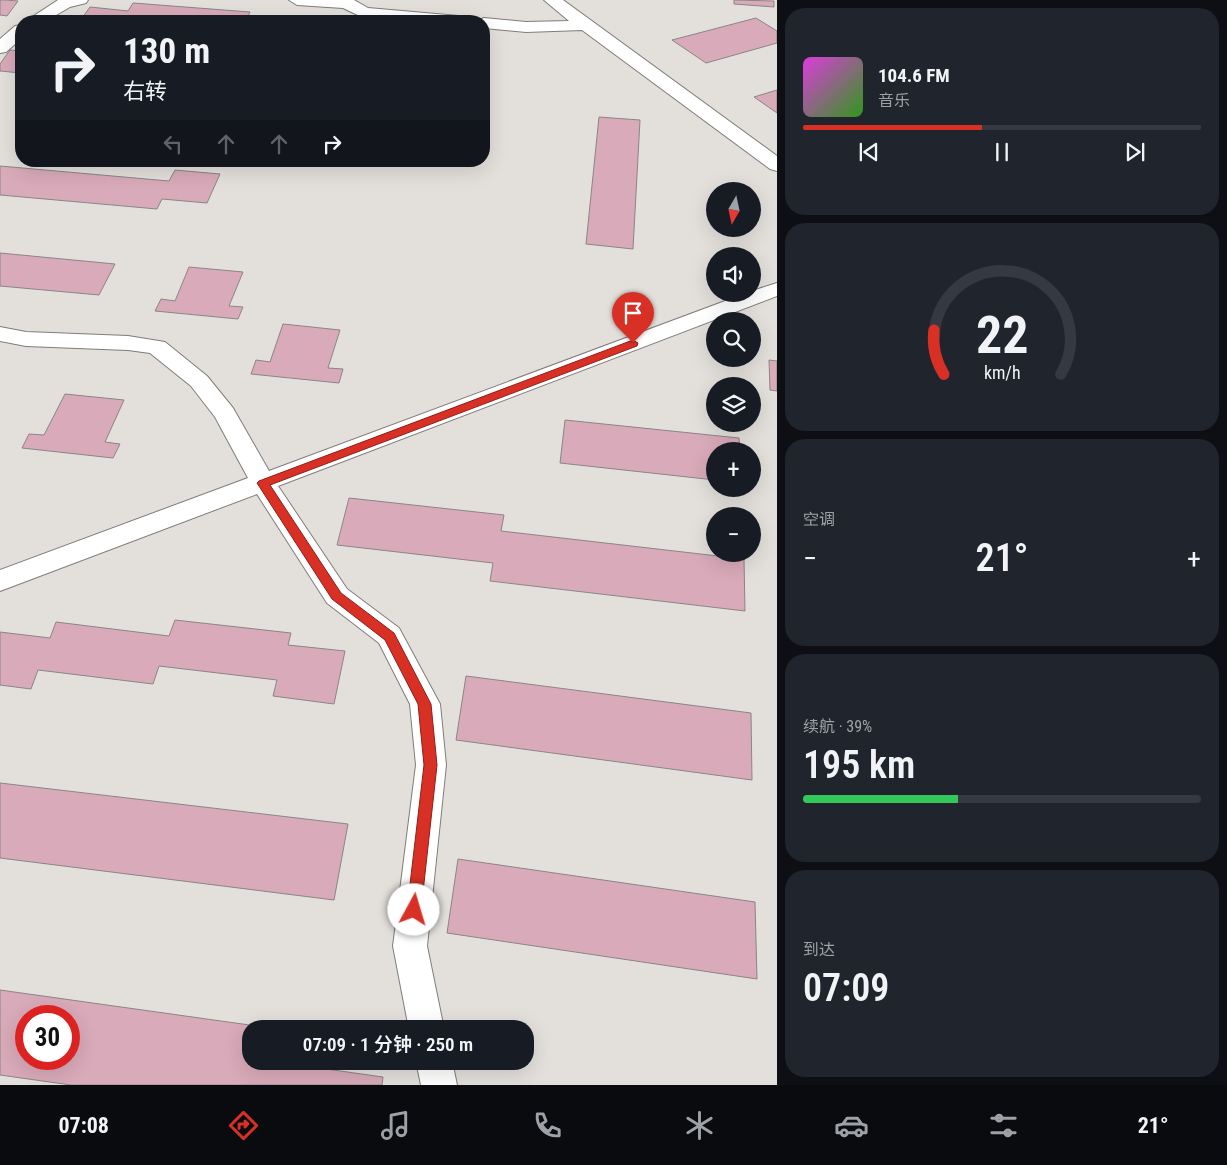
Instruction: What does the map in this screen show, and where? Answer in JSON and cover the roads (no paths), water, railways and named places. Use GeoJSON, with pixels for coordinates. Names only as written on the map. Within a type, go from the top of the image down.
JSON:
{"type":"FeatureCollection","features":[{"type":"Feature","properties":{"kind":"street"},"geometry":{"type":"LineString","coordinates":[[44,15],[65,3],[80,0]]}},
{"type":"Feature","properties":{"kind":"street"},"geometry":{"type":"LineString","coordinates":[[297,0],[347,3],[364,13],[388,15]]}},
{"type":"Feature","properties":{"kind":"street"},"geometry":{"type":"LineString","coordinates":[[552,0],[777,165]]}},
{"type":"Feature","properties":{"kind":"street"},"geometry":{"type":"LineString","coordinates":[[490,24],[526,27],[586,25]]}},
{"type":"Feature","properties":{"kind":"street"},"geometry":{"type":"LineString","coordinates":[[0,48],[15,35]]}},
{"type":"Feature","properties":{"kind":"street"},"geometry":{"type":"LineString","coordinates":[[0,581],[777,289]]}},
{"type":"Feature","properties":{"kind":"street"},"geometry":{"type":"LineString","coordinates":[[0,334],[26,339],[128,343],[157,347],[199,381],[219,407],[263,483],[337,596],[389,636],[425,704],[430,765],[410,946],[425,1020]]}},
{"type":"Feature","properties":{"kind":"street"},"geometry":{"type":"LineString","coordinates":[[436,1070],[439,1085]]}}]}
